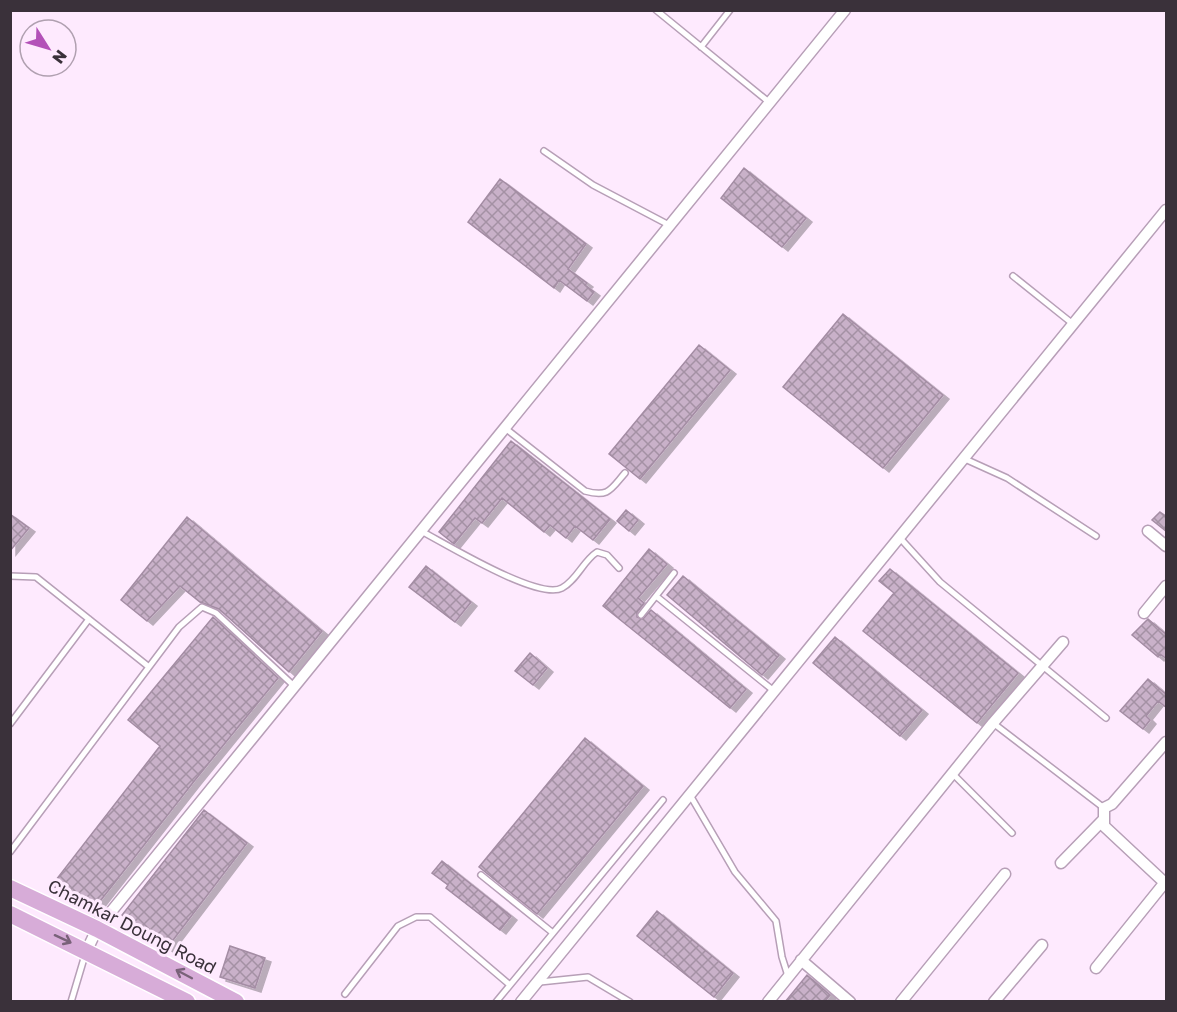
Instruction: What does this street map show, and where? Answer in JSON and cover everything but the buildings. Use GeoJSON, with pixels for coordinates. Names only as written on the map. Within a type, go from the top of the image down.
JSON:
{"type":"FeatureCollection","features":[{"type":"Feature","properties":{"kind":"main road","name":"Chamkar Doung Road"},"geometry":{"type":"LineString","coordinates":[[10,888],[97,929],[236,1002]]}},
{"type":"Feature","properties":{"kind":"main road"},"geometry":{"type":"LineString","coordinates":[[10,914],[87,950],[187,1002]]}},
{"type":"Feature","properties":{"kind":"street"},"geometry":{"type":"LineString","coordinates":[[87,950],[97,929],[845,10]]}},
{"type":"Feature","properties":{"kind":"street"},"geometry":{"type":"LineString","coordinates":[[521,1002],[1167,210]]}},
{"type":"Feature","properties":{"kind":"street"},"geometry":{"type":"LineString","coordinates":[[1148,531],[1167,546]]}},
{"type":"Feature","properties":{"kind":"street"},"geometry":{"type":"LineString","coordinates":[[1144,613],[1167,586]]}},
{"type":"Feature","properties":{"kind":"street"},"geometry":{"type":"LineString","coordinates":[[768,1002],[952,773],[1063,642]]}},
{"type":"Feature","properties":{"kind":"street"},"geometry":{"type":"LineString","coordinates":[[1096,968],[1166,882],[1109,832],[1103,820],[1104,808],[1112,804],[1167,742]]}},
{"type":"Feature","properties":{"kind":"street"},"geometry":{"type":"LineString","coordinates":[[1061,863],[1103,820]]}},
{"type":"Feature","properties":{"kind":"street"},"geometry":{"type":"LineString","coordinates":[[901,1002],[1005,874]]}},
{"type":"Feature","properties":{"kind":"street"},"geometry":{"type":"LineString","coordinates":[[994,1002],[1042,945]]}},
{"type":"Feature","properties":{"kind":"street"},"geometry":{"type":"LineString","coordinates":[[801,960],[850,1002]]}},
{"type":"Feature","properties":{"kind":"lane"},"geometry":{"type":"LineString","coordinates":[[656,10],[770,103]]}},
{"type":"Feature","properties":{"kind":"lane"},"geometry":{"type":"LineString","coordinates":[[701,47],[730,10]]}},
{"type":"Feature","properties":{"kind":"lane"},"geometry":{"type":"LineString","coordinates":[[544,151],[593,185],[669,225]]}},
{"type":"Feature","properties":{"kind":"lane"},"geometry":{"type":"LineString","coordinates":[[1013,276],[1074,325]]}},
{"type":"Feature","properties":{"kind":"lane"},"geometry":{"type":"LineString","coordinates":[[505,428],[585,491],[598,495],[607,494],[625,473]]}},
{"type":"Feature","properties":{"kind":"lane"},"geometry":{"type":"LineString","coordinates":[[965,459],[1007,478],[1096,536]]}},
{"type":"Feature","properties":{"kind":"lane"},"geometry":{"type":"LineString","coordinates":[[422,531],[508,577],[546,591],[561,589],[597,552],[607,555],[619,568]]}},
{"type":"Feature","properties":{"kind":"lane"},"geometry":{"type":"LineString","coordinates":[[900,538],[940,582],[1106,718]]}},
{"type":"Feature","properties":{"kind":"lane"},"geometry":{"type":"LineString","coordinates":[[641,615],[674,573]]}},
{"type":"Feature","properties":{"kind":"lane"},"geometry":{"type":"LineString","coordinates":[[10,576],[36,577],[149,667]]}},
{"type":"Feature","properties":{"kind":"lane"},"geometry":{"type":"LineString","coordinates":[[656,596],[775,691]]}},
{"type":"Feature","properties":{"kind":"lane"},"geometry":{"type":"LineString","coordinates":[[10,852],[178,627],[202,607],[216,614],[295,688]]}},
{"type":"Feature","properties":{"kind":"lane"},"geometry":{"type":"LineString","coordinates":[[10,724],[89,619]]}},
{"type":"Feature","properties":{"kind":"lane"},"geometry":{"type":"LineString","coordinates":[[993,723],[1104,808]]}},
{"type":"Feature","properties":{"kind":"lane"},"geometry":{"type":"LineString","coordinates":[[952,773],[1012,833]]}},
{"type":"Feature","properties":{"kind":"lane"},"geometry":{"type":"LineString","coordinates":[[690,795],[735,872],[776,921],[782,957],[788,976]]}},
{"type":"Feature","properties":{"kind":"lane"},"geometry":{"type":"LineString","coordinates":[[496,1002],[663,800]]}},
{"type":"Feature","properties":{"kind":"lane"},"geometry":{"type":"LineString","coordinates":[[481,875],[554,933]]}},
{"type":"Feature","properties":{"kind":"lane"},"geometry":{"type":"LineString","coordinates":[[345,994],[398,926],[416,917],[430,917],[510,985]]}},
{"type":"Feature","properties":{"kind":"lane"},"geometry":{"type":"LineString","coordinates":[[71,1002],[87,950]]}},
{"type":"Feature","properties":{"kind":"lane"},"geometry":{"type":"LineString","coordinates":[[538,982],[588,977],[630,1002]]}}]}
